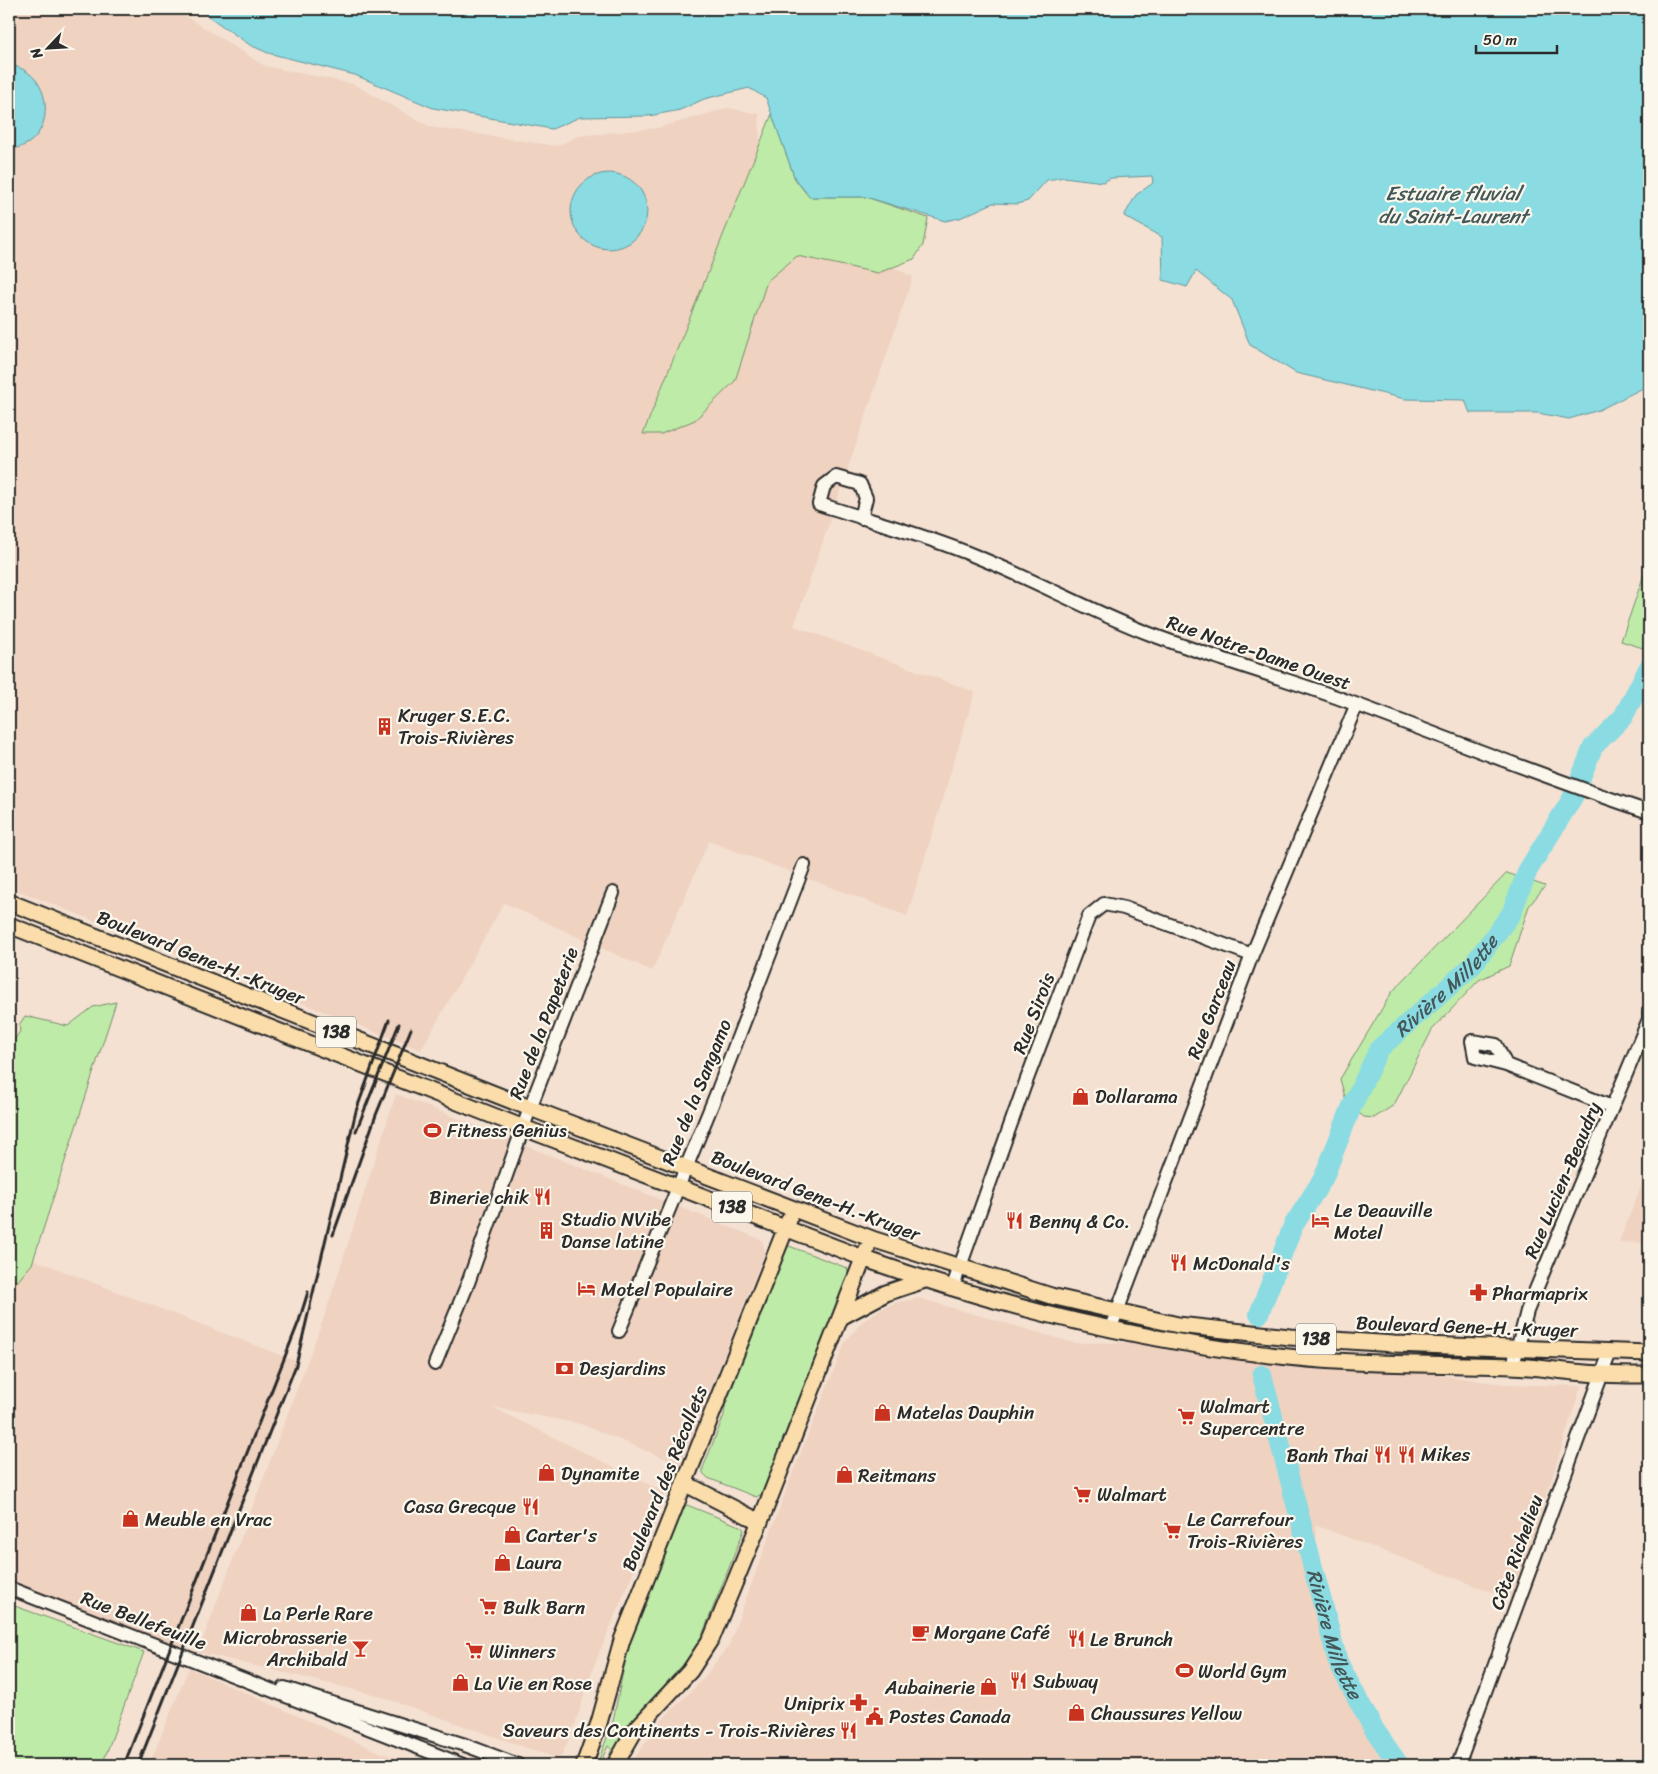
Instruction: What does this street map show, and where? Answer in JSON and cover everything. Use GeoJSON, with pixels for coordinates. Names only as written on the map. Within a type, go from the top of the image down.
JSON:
{"type":"FeatureCollection","features":[{"type":"Feature","properties":{"kind":"main road","name":"Boulevard Gene-H.-Kruger"},"geometry":{"type":"LineString","coordinates":[[9,902],[794,1210],[959,1268],[1051,1296],[1178,1325],[1290,1337],[1649,1353]]}},
{"type":"Feature","properties":{"kind":"main road","name":"Boulevard Gene-H.-Kruger"},"geometry":{"type":"LineString","coordinates":[[9,925],[524,1128],[864,1258],[952,1288],[1110,1330],[1176,1343],[1290,1357],[1395,1363],[1513,1366],[1601,1374],[1649,1375]]}},
{"type":"Feature","properties":{"kind":"main road","name":"Boulevard des Récollets"},"geometry":{"type":"LineString","coordinates":[[584,1765],[599,1723],[620,1645],[794,1210]]}},
{"type":"Feature","properties":{"kind":"main road"},"geometry":{"type":"LineString","coordinates":[[615,1765],[635,1730],[690,1671],[709,1643],[760,1522],[842,1317],[870,1238]]}},
{"type":"Feature","properties":{"kind":"main road"},"geometry":{"type":"LineString","coordinates":[[842,1317],[886,1293],[925,1280]]}},
{"type":"Feature","properties":{"kind":"main road"},"geometry":{"type":"LineString","coordinates":[[684,1483],[760,1522]]}},
{"type":"Feature","properties":{"kind":"street","name":"Rue Notre-Dame Ouest"},"geometry":{"type":"LineString","coordinates":[[861,518],[866,498],[860,484],[836,478],[824,486],[819,504],[861,518],[973,555],[1150,634],[1649,812]]}},
{"type":"Feature","properties":{"kind":"street","name":"Rue Garceau"},"geometry":{"type":"LineString","coordinates":[[1110,1330],[1252,955],[1356,706]]}},
{"type":"Feature","properties":{"kind":"street","name":"Rue de la Sangamo"},"geometry":{"type":"LineString","coordinates":[[619,1331],[687,1168],[804,865]]}},
{"type":"Feature","properties":{"kind":"street","name":"Rue de la Papeterie"},"geometry":{"type":"LineString","coordinates":[[436,1364],[530,1108],[613,893]]}},
{"type":"Feature","properties":{"kind":"street","name":"Rue Sirois"},"geometry":{"type":"LineString","coordinates":[[952,1288],[1089,916],[1104,904],[1124,908],[1252,955]]}},
{"type":"Feature","properties":{"kind":"street","name":"Rue Lucien-Beaudry"},"geometry":{"type":"LineString","coordinates":[[1513,1366],[1528,1310],[1649,1019],[1649,1011]]}},
{"type":"Feature","properties":{"kind":"street"},"geometry":{"type":"LineString","coordinates":[[1506,1065],[1612,1107]]}},
{"type":"Feature","properties":{"kind":"street","name":"Côte Richelieu"},"geometry":{"type":"LineString","coordinates":[[1458,1765],[1610,1352]]}},
{"type":"Feature","properties":{"kind":"street","name":"Rue Bellefeuille"},"geometry":{"type":"LineString","coordinates":[[9,1588],[463,1765]]}},
{"type":"Feature","properties":{"kind":"street","name":"Rue Bellefeuille"},"geometry":{"type":"LineString","coordinates":[[266,1688],[281,1687],[306,1694],[465,1745],[518,1765]]}},
{"type":"Feature","properties":{"kind":"shaded area"},"geometry":{"type":"Polygon","coordinates":[[[9,9],[174,9],[265,66],[353,84],[430,127],[557,146],[578,136],[658,128],[728,108],[759,114],[761,200],[913,277],[794,626],[975,692],[907,916],[709,841],[652,971],[504,903],[421,1050],[9,887],[9,9]]]}},
{"type":"Feature","properties":{"kind":"shaded area"},"geometry":{"type":"Polygon","coordinates":[[[396,1094],[762,1240],[765,1251],[681,1465],[581,1424],[492,1407],[666,1493],[593,1668],[575,1724],[561,1757],[553,1757],[376,1695],[198,1652],[325,1315],[396,1094]]]}},
{"type":"Feature","properties":{"kind":"shaded area"},"geometry":{"type":"Polygon","coordinates":[[[1649,1167],[1649,1243],[1619,1242],[1649,1167]]]}},
{"type":"Feature","properties":{"kind":"shaded area"},"geometry":{"type":"Polygon","coordinates":[[[9,1250],[298,1362],[183,1651],[9,1581],[9,1250]]]}},
{"type":"Feature","properties":{"kind":"shaded area"},"geometry":{"type":"Polygon","coordinates":[[[918,1298],[1074,1343],[1173,1342],[1503,1384],[1581,1386],[1513,1600],[1315,1525],[1324,1622],[1406,1765],[630,1765],[660,1722],[703,1679],[729,1645],[788,1485],[845,1342],[862,1322],[879,1310],[895,1303],[918,1298]]]}},
{"type":"Feature","properties":{"kind":"shaded area"},"geometry":{"type":"Polygon","coordinates":[[[189,1668],[377,1751],[414,1765],[149,1765],[189,1668]]]}},
{"type":"Feature","properties":{"kind":"green space"},"geometry":{"type":"Polygon","coordinates":[[[772,114],[795,179],[809,197],[866,197],[928,218],[923,245],[914,259],[878,273],[797,256],[767,281],[735,381],[695,420],[661,434],[643,434],[772,114]]]}},
{"type":"Feature","properties":{"kind":"green space"},"geometry":{"type":"Polygon","coordinates":[[[1649,560],[1649,650],[1621,641],[1649,560]]]}},
{"type":"Feature","properties":{"kind":"green space"},"geometry":{"type":"Polygon","coordinates":[[[1507,873],[1545,886],[1529,906],[1509,966],[1479,980],[1432,1030],[1394,1105],[1374,1118],[1364,1117],[1347,1104],[1340,1079],[1392,992],[1507,873]]]}},
{"type":"Feature","properties":{"kind":"green space"},"geometry":{"type":"Polygon","coordinates":[[[116,1002],[32,1264],[17,1282],[9,1277],[9,1049],[20,1031],[19,1025],[25,1016],[68,1026],[93,1007],[116,1002]]]}},
{"type":"Feature","properties":{"kind":"green space"},"geometry":{"type":"Polygon","coordinates":[[[789,1246],[847,1268],[849,1274],[764,1493],[756,1497],[708,1478],[703,1473],[703,1468],[724,1415],[727,1392],[784,1248],[789,1246]]]}},
{"type":"Feature","properties":{"kind":"green space"},"geometry":{"type":"Polygon","coordinates":[[[687,1505],[742,1527],[744,1530],[699,1643],[671,1681],[634,1720],[620,1740],[607,1765],[605,1765],[612,1749],[608,1746],[599,1765],[597,1765],[613,1721],[628,1647],[683,1507],[687,1505]]]}},
{"type":"Feature","properties":{"kind":"green space"},"geometry":{"type":"Polygon","coordinates":[[[9,1604],[144,1652],[102,1765],[9,1765],[9,1604]]]}},
{"type":"Feature","properties":{"kind":"water","name":"Estuaire fluvial du Saint-Laurent"},"geometry":{"type":"Polygon","coordinates":[[[198,9],[1649,9],[1649,385],[1599,410],[1569,419],[1538,413],[1470,413],[1465,400],[1405,399],[1296,373],[1250,345],[1232,300],[1196,271],[1187,287],[1163,280],[1162,237],[1124,216],[1136,195],[1153,183],[1152,176],[1111,178],[1103,182],[1064,177],[1047,180],[1028,201],[1017,204],[993,203],[960,218],[945,221],[866,197],[810,197],[795,179],[766,98],[749,88],[704,99],[680,110],[649,116],[580,117],[552,129],[433,108],[355,75],[268,53],[250,45],[198,9]]]}},
{"type":"Feature","properties":{"kind":"water"},"geometry":{"type":"Polygon","coordinates":[[[9,65],[25,71],[36,81],[43,94],[45,109],[43,123],[36,136],[25,145],[9,149],[9,65]]]}},
{"type":"Feature","properties":{"kind":"water"},"geometry":{"type":"Polygon","coordinates":[[[609,173],[623,176],[636,184],[644,197],[647,211],[644,225],[636,238],[623,246],[609,249],[595,246],[582,238],[574,225],[571,211],[574,197],[582,184],[595,176],[609,173]]]}},
{"type":"Feature","properties":{"kind":"waterway","name":"Rivière Millette"},"geometry":{"type":"LineString","coordinates":[[1259,1314],[1293,1226],[1323,1179],[1352,1106],[1379,1049],[1472,966],[1511,914],[1528,870],[1573,797],[1593,747],[1623,717],[1649,667]]}},
{"type":"Feature","properties":{"kind":"waterway","name":"Rivière Millette"},"geometry":{"type":"LineString","coordinates":[[1262,1375],[1338,1662],[1372,1726],[1399,1765]]}},
{"type":"Feature","properties":{"kind":"railway"},"geometry":{"type":"LineString","coordinates":[[138,1765],[296,1365],[356,1111],[389,1020]]}},
{"type":"Feature","properties":{"kind":"railway"},"geometry":{"type":"LineString","coordinates":[[356,1131],[399,1024]]}},
{"type":"Feature","properties":{"kind":"railway"},"geometry":{"type":"LineString","coordinates":[[333,1235],[376,1115],[411,1029]]}},
{"type":"Feature","properties":{"kind":"railway"},"geometry":{"type":"LineString","coordinates":[[124,1765],[299,1321],[308,1292]]}},
{"type":"Feature","properties":{"kind":"place","name":"Kruger S.E.C. Trois-Rivières"},"geometry":{"type":"Point","coordinates":[384,726]}},
{"type":"Feature","properties":{"kind":"place","name":"Dollarama"},"geometry":{"type":"Point","coordinates":[1081,1096]}},
{"type":"Feature","properties":{"kind":"place","name":"Fitness Genius"},"geometry":{"type":"Point","coordinates":[433,1130]}},
{"type":"Feature","properties":{"kind":"place","name":"Binerie chik"},"geometry":{"type":"Point","coordinates":[543,1197]}},
{"type":"Feature","properties":{"kind":"place","name":"Benny & Co."},"geometry":{"type":"Point","coordinates":[1015,1221]}},
{"type":"Feature","properties":{"kind":"place","name":"Le Deauville Motel"},"geometry":{"type":"Point","coordinates":[1320,1221]}},
{"type":"Feature","properties":{"kind":"place","name":"Studio NVibe Danse latine"},"geometry":{"type":"Point","coordinates":[547,1230]}},
{"type":"Feature","properties":{"kind":"place","name":"McDonald's"},"geometry":{"type":"Point","coordinates":[1179,1263]}},
{"type":"Feature","properties":{"kind":"place","name":"Motel Populaire"},"geometry":{"type":"Point","coordinates":[587,1289]}},
{"type":"Feature","properties":{"kind":"place","name":"Pharmaprix"},"geometry":{"type":"Point","coordinates":[1478,1293]}},
{"type":"Feature","properties":{"kind":"place","name":"Desjardins"},"geometry":{"type":"Point","coordinates":[565,1368]}},
{"type":"Feature","properties":{"kind":"place","name":"Matelas Dauphin"},"geometry":{"type":"Point","coordinates":[883,1412]}},
{"type":"Feature","properties":{"kind":"place","name":"Walmart Supercentre"},"geometry":{"type":"Point","coordinates":[1186,1417]}},
{"type":"Feature","properties":{"kind":"place","name":"Mikes"},"geometry":{"type":"Point","coordinates":[1407,1454]}},
{"type":"Feature","properties":{"kind":"place","name":"Banh Thai"},"geometry":{"type":"Point","coordinates":[1382,1455]}},
{"type":"Feature","properties":{"kind":"place","name":"Dynamite"},"geometry":{"type":"Point","coordinates":[547,1473]}},
{"type":"Feature","properties":{"kind":"place","name":"Reitmans"},"geometry":{"type":"Point","coordinates":[844,1475]}},
{"type":"Feature","properties":{"kind":"place","name":"Walmart"},"geometry":{"type":"Point","coordinates":[1083,1494]}},
{"type":"Feature","properties":{"kind":"place","name":"Casa Grecque"},"geometry":{"type":"Point","coordinates":[530,1506]}},
{"type":"Feature","properties":{"kind":"place","name":"Meuble en Vrac"},"geometry":{"type":"Point","coordinates":[131,1519]}},
{"type":"Feature","properties":{"kind":"place","name":"Le Carrefour Trois-Rivières"},"geometry":{"type":"Point","coordinates":[1173,1530]}},
{"type":"Feature","properties":{"kind":"place","name":"Carter's"},"geometry":{"type":"Point","coordinates":[512,1535]}},
{"type":"Feature","properties":{"kind":"place","name":"Laura"},"geometry":{"type":"Point","coordinates":[502,1562]}},
{"type":"Feature","properties":{"kind":"place","name":"Bulk Barn"},"geometry":{"type":"Point","coordinates":[489,1607]}},
{"type":"Feature","properties":{"kind":"place","name":"La Perle Rare"},"geometry":{"type":"Point","coordinates":[249,1613]}},
{"type":"Feature","properties":{"kind":"place","name":"Morgane Café"},"geometry":{"type":"Point","coordinates":[920,1632]}},
{"type":"Feature","properties":{"kind":"place","name":"Le Brunch"},"geometry":{"type":"Point","coordinates":[1076,1639]}},
{"type":"Feature","properties":{"kind":"place","name":"Microbrasserie Archibald"},"geometry":{"type":"Point","coordinates":[361,1648]}},
{"type":"Feature","properties":{"kind":"place","name":"Winners"},"geometry":{"type":"Point","coordinates":[475,1651]}},
{"type":"Feature","properties":{"kind":"place","name":"World Gym"},"geometry":{"type":"Point","coordinates":[1184,1671]}},
{"type":"Feature","properties":{"kind":"place","name":"Subway"},"geometry":{"type":"Point","coordinates":[1019,1681]}},
{"type":"Feature","properties":{"kind":"place","name":"La Vie en Rose"},"geometry":{"type":"Point","coordinates":[460,1683]}},
{"type":"Feature","properties":{"kind":"place","name":"Aubainerie"},"geometry":{"type":"Point","coordinates":[989,1687]}},
{"type":"Feature","properties":{"kind":"place","name":"Uniprix"},"geometry":{"type":"Point","coordinates":[859,1703]}},
{"type":"Feature","properties":{"kind":"place","name":"Chaussures Yellow"},"geometry":{"type":"Point","coordinates":[1077,1713]}},
{"type":"Feature","properties":{"kind":"place","name":"Postes Canada"},"geometry":{"type":"Point","coordinates":[875,1716]}},
{"type":"Feature","properties":{"kind":"place","name":"Saveurs des Continents - Trois-Rivières"},"geometry":{"type":"Point","coordinates":[849,1730]}}]}
